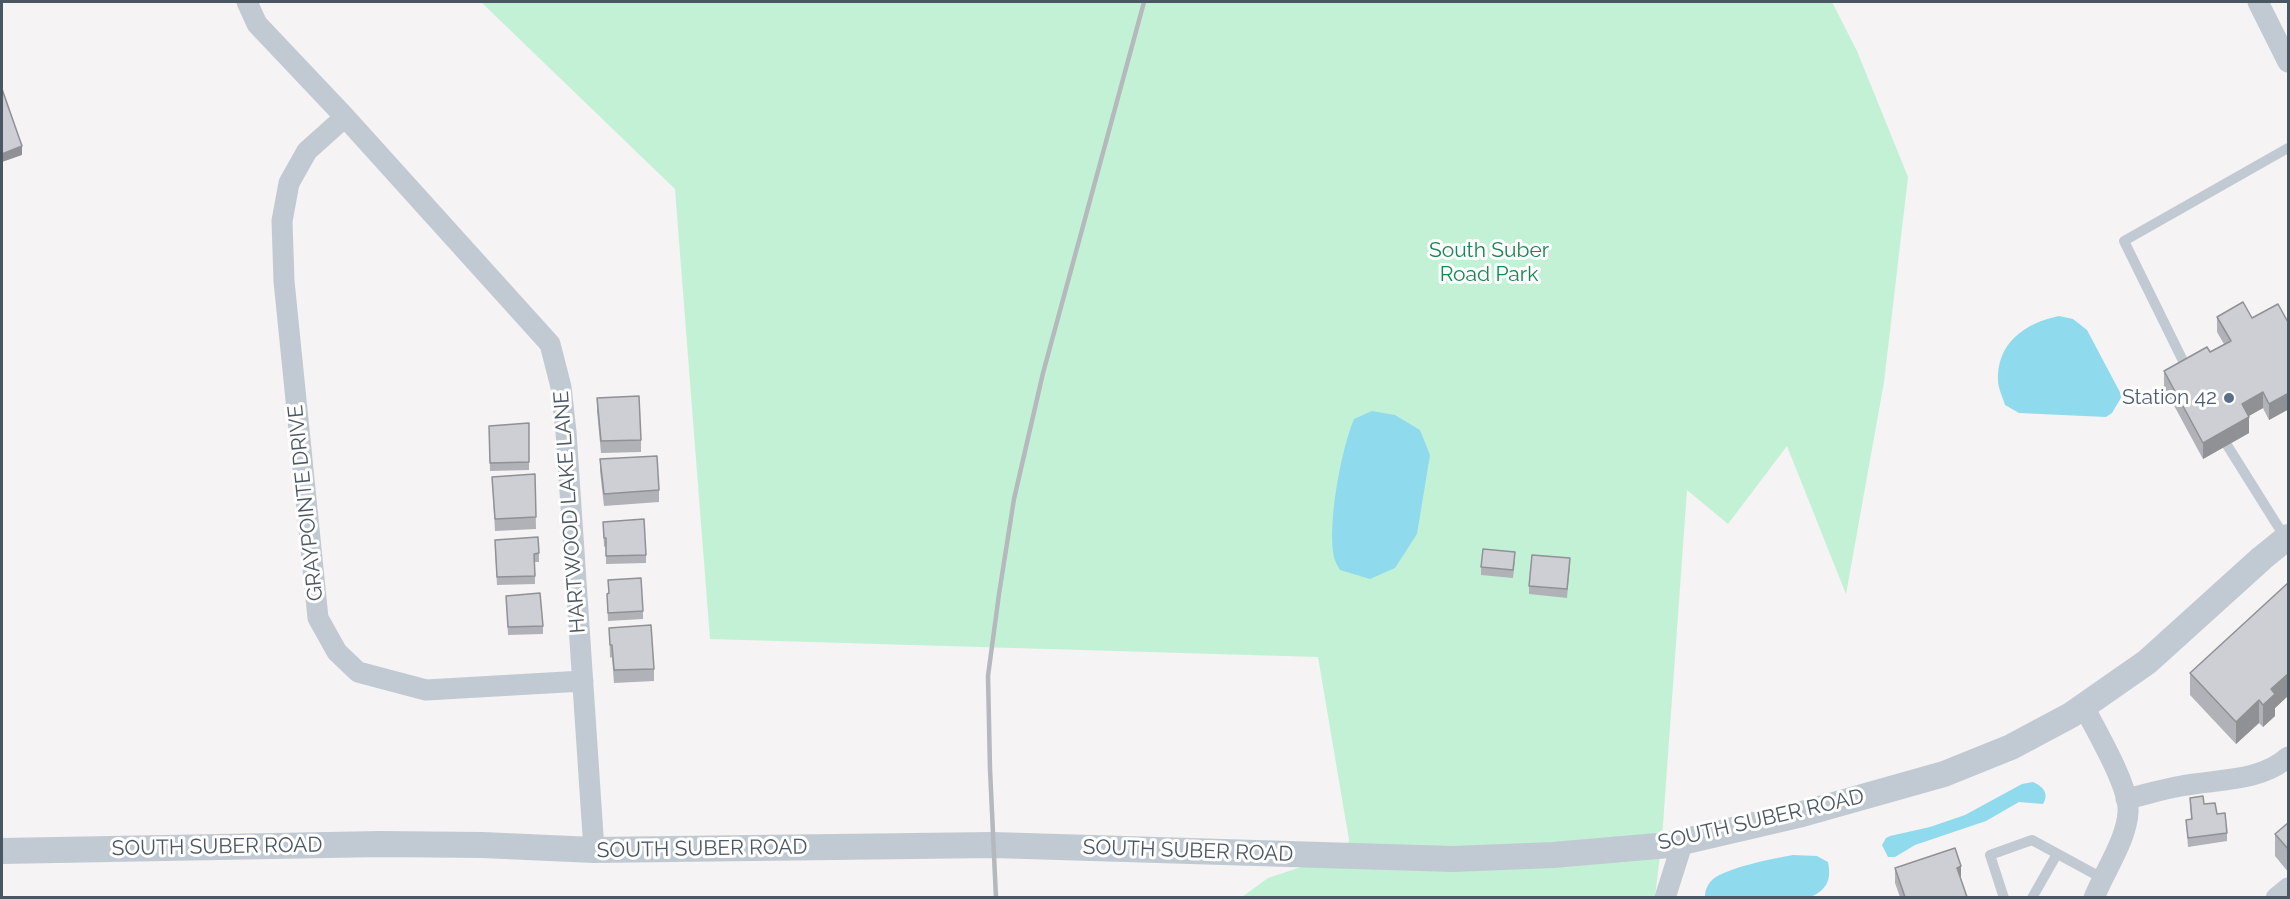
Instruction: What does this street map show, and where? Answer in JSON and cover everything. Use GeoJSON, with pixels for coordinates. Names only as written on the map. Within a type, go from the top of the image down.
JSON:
{"type":"FeatureCollection","features":[{"type":"Feature","properties":{"kind":"street","name":"HARTWOOD LAKE LANE"},"geometry":{"type":"LineString","coordinates":[[247,2],[258,24],[550,344],[561,387],[566,432],[594,850]]}},
{"type":"Feature","properties":{"kind":"street"},"geometry":{"type":"LineString","coordinates":[[2258,2],[2289,62]]}},
{"type":"Feature","properties":{"kind":"street","name":"GRAYPOINTE DRIVE"},"geometry":{"type":"LineString","coordinates":[[345,117],[307,151],[289,183],[282,221],[284,281],[318,618],[336,652],[358,672],[426,690],[583,681]]}},
{"type":"Feature","properties":{"kind":"street","name":"SOUTH SUBER ROAD"},"geometry":{"type":"LineString","coordinates":[[2,850],[381,844],[483,845],[594,850],[993,845],[1453,859],[1553,855],[1669,845],[1802,814],[1944,774],[2011,747],[2072,715],[2083,705],[2111,689],[2147,662],[2287,538]]}},
{"type":"Feature","properties":{"kind":"street"},"geometry":{"type":"LineString","coordinates":[[2083,705],[2124,789],[2128,811],[2121,838],[2098,888]]}},
{"type":"Feature","properties":{"kind":"street"},"geometry":{"type":"LineString","coordinates":[[2126,800],[2180,786],[2252,776],[2281,764],[2289,757]]}},
{"type":"Feature","properties":{"kind":"street"},"geometry":{"type":"LineString","coordinates":[[1665,897],[1683,842]]}},
{"type":"Feature","properties":{"kind":"street"},"geometry":{"type":"LineString","coordinates":[[2276,897],[2289,888]]}},
{"type":"Feature","properties":{"kind":"lane"},"geometry":{"type":"LineString","coordinates":[[2189,373],[2124,241],[2289,148]]}},
{"type":"Feature","properties":{"kind":"lane"},"geometry":{"type":"LineString","coordinates":[[2227,445],[2287,538]]}},
{"type":"Feature","properties":{"kind":"lane"},"geometry":{"type":"LineString","coordinates":[[2004,897],[1990,855],[2032,840],[2056,854],[2098,888]]}},
{"type":"Feature","properties":{"kind":"lane"},"geometry":{"type":"LineString","coordinates":[[2032,897],[2056,854]]}},
{"type":"Feature","properties":{"kind":"green space","name":"South Suber Road Park"},"geometry":{"type":"Polygon","coordinates":[[[481,2],[1832,2],[1857,51],[1908,177],[1884,382],[1846,594],[1787,446],[1728,524],[1687,490],[1662,838],[1655,897],[1242,897],[1268,878],[1347,852],[1349,840],[1318,657],[710,639],[675,189],[481,2]]]}},
{"type":"Feature","properties":{"kind":"water"},"geometry":{"type":"Polygon","coordinates":[[[2059,316],[2073,319],[2087,330],[2122,396],[2112,413],[2106,417],[2019,413],[2005,405],[1998,382],[2002,356],[2007,346],[2024,330],[2059,316]]]}},
{"type":"Feature","properties":{"kind":"water"},"geometry":{"type":"Polygon","coordinates":[[[1372,411],[1395,415],[1420,430],[1430,455],[1417,534],[1395,568],[1370,579],[1340,570],[1334,557],[1332,526],[1340,468],[1349,433],[1354,419],[1372,411]]]}},
{"type":"Feature","properties":{"kind":"water"},"geometry":{"type":"Polygon","coordinates":[[[2033,782],[2044,790],[2046,796],[2043,804],[2019,802],[1986,821],[1915,845],[1895,857],[1888,857],[1882,845],[1890,836],[1930,827],[1965,815],[2022,784],[2033,782]]]}},
{"type":"Feature","properties":{"kind":"water"},"geometry":{"type":"Polygon","coordinates":[[[1793,855],[1817,856],[1828,862],[1829,875],[1823,889],[1808,898],[1705,897],[1712,880],[1728,871],[1793,855]]]}},
{"type":"Feature","properties":{"kind":"building"},"geometry":{"type":"Polygon","coordinates":[[[2,89],[22,146],[2,154],[2,89]]]}},
{"type":"Feature","properties":{"kind":"building","name":"Station 42"},"geometry":{"type":"Polygon","coordinates":[[[2243,302],[2252,318],[2278,304],[2289,324],[2289,393],[2269,404],[2263,392],[2242,404],[2249,417],[2203,443],[2164,371],[2207,347],[2210,352],[2231,341],[2217,317],[2243,302]]]}},
{"type":"Feature","properties":{"kind":"building"},"geometry":{"type":"Polygon","coordinates":[[[639,396],[641,440],[601,441],[597,398],[639,396]]]}},
{"type":"Feature","properties":{"kind":"building"},"geometry":{"type":"Polygon","coordinates":[[[529,423],[529,462],[490,463],[489,426],[529,423]]]}},
{"type":"Feature","properties":{"kind":"building"},"geometry":{"type":"Polygon","coordinates":[[[657,456],[659,490],[604,494],[600,459],[657,456]]]}},
{"type":"Feature","properties":{"kind":"building"},"geometry":{"type":"Polygon","coordinates":[[[535,474],[536,517],[495,519],[492,477],[535,474]]]}},
{"type":"Feature","properties":{"kind":"building"},"geometry":{"type":"Polygon","coordinates":[[[644,519],[646,555],[606,556],[603,522],[644,519]]]}},
{"type":"Feature","properties":{"kind":"building"},"geometry":{"type":"Polygon","coordinates":[[[538,537],[539,553],[534,554],[535,576],[497,577],[495,540],[538,537]]]}},
{"type":"Feature","properties":{"kind":"building"},"geometry":{"type":"Polygon","coordinates":[[[1483,549],[1515,552],[1513,570],[1481,567],[1483,549]]]}},
{"type":"Feature","properties":{"kind":"building"},"geometry":{"type":"Polygon","coordinates":[[[1532,555],[1570,558],[1567,589],[1529,586],[1532,555]]]}},
{"type":"Feature","properties":{"kind":"building"},"geometry":{"type":"Polygon","coordinates":[[[641,578],[643,611],[608,613],[608,580],[641,578]]]}},
{"type":"Feature","properties":{"kind":"building"},"geometry":{"type":"Polygon","coordinates":[[[2289,582],[2289,673],[2271,689],[2275,694],[2263,705],[2259,700],[2236,722],[2190,673],[2289,582]]]}},
{"type":"Feature","properties":{"kind":"building"},"geometry":{"type":"Polygon","coordinates":[[[540,593],[543,626],[508,627],[506,596],[540,593]]]}},
{"type":"Feature","properties":{"kind":"building"},"geometry":{"type":"Polygon","coordinates":[[[651,625],[654,669],[614,670],[609,628],[651,625]]]}},
{"type":"Feature","properties":{"kind":"building"},"geometry":{"type":"Polygon","coordinates":[[[2203,796],[2204,804],[2215,803],[2217,814],[2225,813],[2227,833],[2188,838],[2186,820],[2192,819],[2190,798],[2203,796]]]}},
{"type":"Feature","properties":{"kind":"building"},"geometry":{"type":"Polygon","coordinates":[[[2289,822],[2289,850],[2275,834],[2289,822]]]}},
{"type":"Feature","properties":{"kind":"building"},"geometry":{"type":"Polygon","coordinates":[[[1955,848],[1961,866],[1957,868],[1967,897],[1905,897],[1895,868],[1955,848]]]}},
{"type":"Feature","properties":{"kind":"railway"},"geometry":{"type":"LineString","coordinates":[[996,898],[988,676],[1014,499],[1043,373],[1144,2]]}},
{"type":"Feature","properties":{"kind":"place","name":"Station 42"},"geometry":{"type":"Point","coordinates":[2229,398]}}]}
